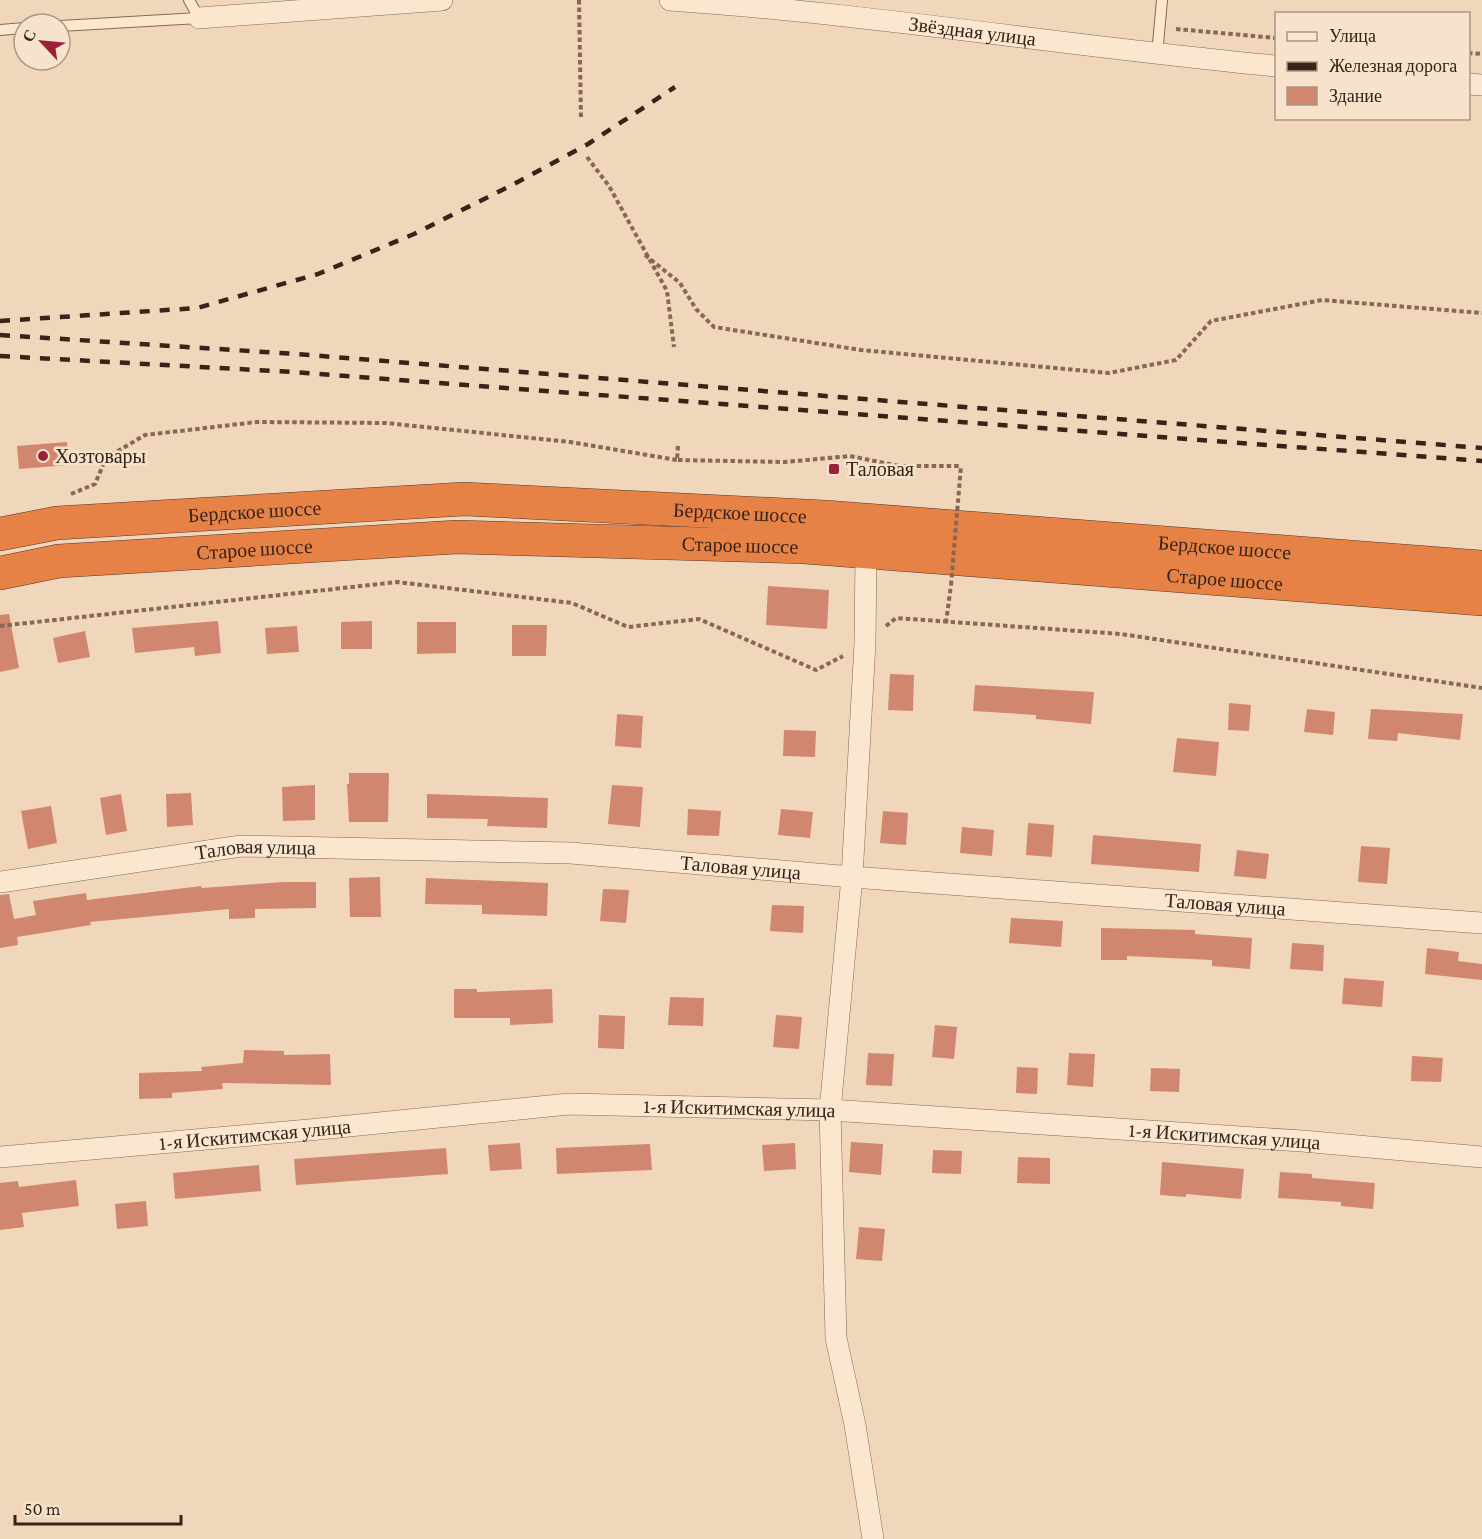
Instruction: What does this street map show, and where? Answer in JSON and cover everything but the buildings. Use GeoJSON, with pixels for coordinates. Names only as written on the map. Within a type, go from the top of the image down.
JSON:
{"type":"FeatureCollection","features":[{"type":"Feature","properties":{"kind":"highway","name":"Бердское шоссе"},"geometry":{"type":"LineString","coordinates":[[0,534],[57,523],[464,499],[825,517],[1482,567]]}},
{"type":"Feature","properties":{"kind":"highway","name":"Старое шоссе"},"geometry":{"type":"LineString","coordinates":[[0,573],[59,561],[458,537],[804,547],[1482,599]]}},
{"type":"Feature","properties":{"kind":"street"},"geometry":{"type":"LineString","coordinates":[[194,9],[442,0]]}},
{"type":"Feature","properties":{"kind":"street","name":"Звёздная улица"},"geometry":{"type":"LineString","coordinates":[[670,0],[782,8],[1157,55],[1275,66]]}},
{"type":"Feature","properties":{"kind":"street"},"geometry":{"type":"LineString","coordinates":[[866,552],[865,643],[852,877],[830,1110],[836,1338],[855,1425],[873,1539]]}},
{"type":"Feature","properties":{"kind":"street","name":"Таловая улица"},"geometry":{"type":"LineString","coordinates":[[0,882],[241,846],[571,853],[852,877],[1482,923]]}},
{"type":"Feature","properties":{"kind":"street","name":"1-я Искитимская улица"},"geometry":{"type":"LineString","coordinates":[[0,1157],[309,1131],[569,1104],[830,1110],[1302,1141],[1482,1157]]}},
{"type":"Feature","properties":{"kind":"lane"},"geometry":{"type":"LineString","coordinates":[[1157,55],[1162,0]]}},
{"type":"Feature","properties":{"kind":"lane"},"geometry":{"type":"LineString","coordinates":[[72,24],[194,9]]}},
{"type":"Feature","properties":{"kind":"path"},"geometry":{"type":"LineString","coordinates":[[579,0],[581,119]]}},
{"type":"Feature","properties":{"kind":"path"},"geometry":{"type":"LineString","coordinates":[[1160,28],[1275,38]]}},
{"type":"Feature","properties":{"kind":"path"},"geometry":{"type":"LineString","coordinates":[[587,158],[609,186],[645,255],[667,291],[674,347]]}},
{"type":"Feature","properties":{"kind":"path"},"geometry":{"type":"LineString","coordinates":[[645,255],[680,283],[696,309],[714,327],[861,350],[1109,373],[1176,360],[1211,321],[1322,300],[1482,313]]}},
{"type":"Feature","properties":{"kind":"path"},"geometry":{"type":"LineString","coordinates":[[68,495],[95,484],[106,458],[145,435],[257,422],[386,423],[570,442],[677,460],[785,462],[850,456],[899,466],[961,466],[946,623]]}},
{"type":"Feature","properties":{"kind":"path"},"geometry":{"type":"LineString","coordinates":[[677,460],[678,446]]}},
{"type":"Feature","properties":{"kind":"path"},"geometry":{"type":"LineString","coordinates":[[0,626],[398,582],[572,603],[628,627],[699,619],[816,670],[865,643],[896,618],[1121,634],[1482,688]]}},
{"type":"Feature","properties":{"kind":"railway"},"geometry":{"type":"LineString","coordinates":[[0,321],[197,308],[318,274],[414,234],[512,185],[588,144],[675,87]]}},
{"type":"Feature","properties":{"kind":"railway"},"geometry":{"type":"LineString","coordinates":[[0,335],[296,354],[1482,448]]}},
{"type":"Feature","properties":{"kind":"railway"},"geometry":{"type":"LineString","coordinates":[[0,356],[293,372],[1482,461]]}},
{"type":"Feature","properties":{"kind":"place","name":"Хозтовары"},"geometry":{"type":"Point","coordinates":[43,456]}},
{"type":"Feature","properties":{"kind":"place","name":"Таловая"},"geometry":{"type":"Point","coordinates":[834,469]}}]}
